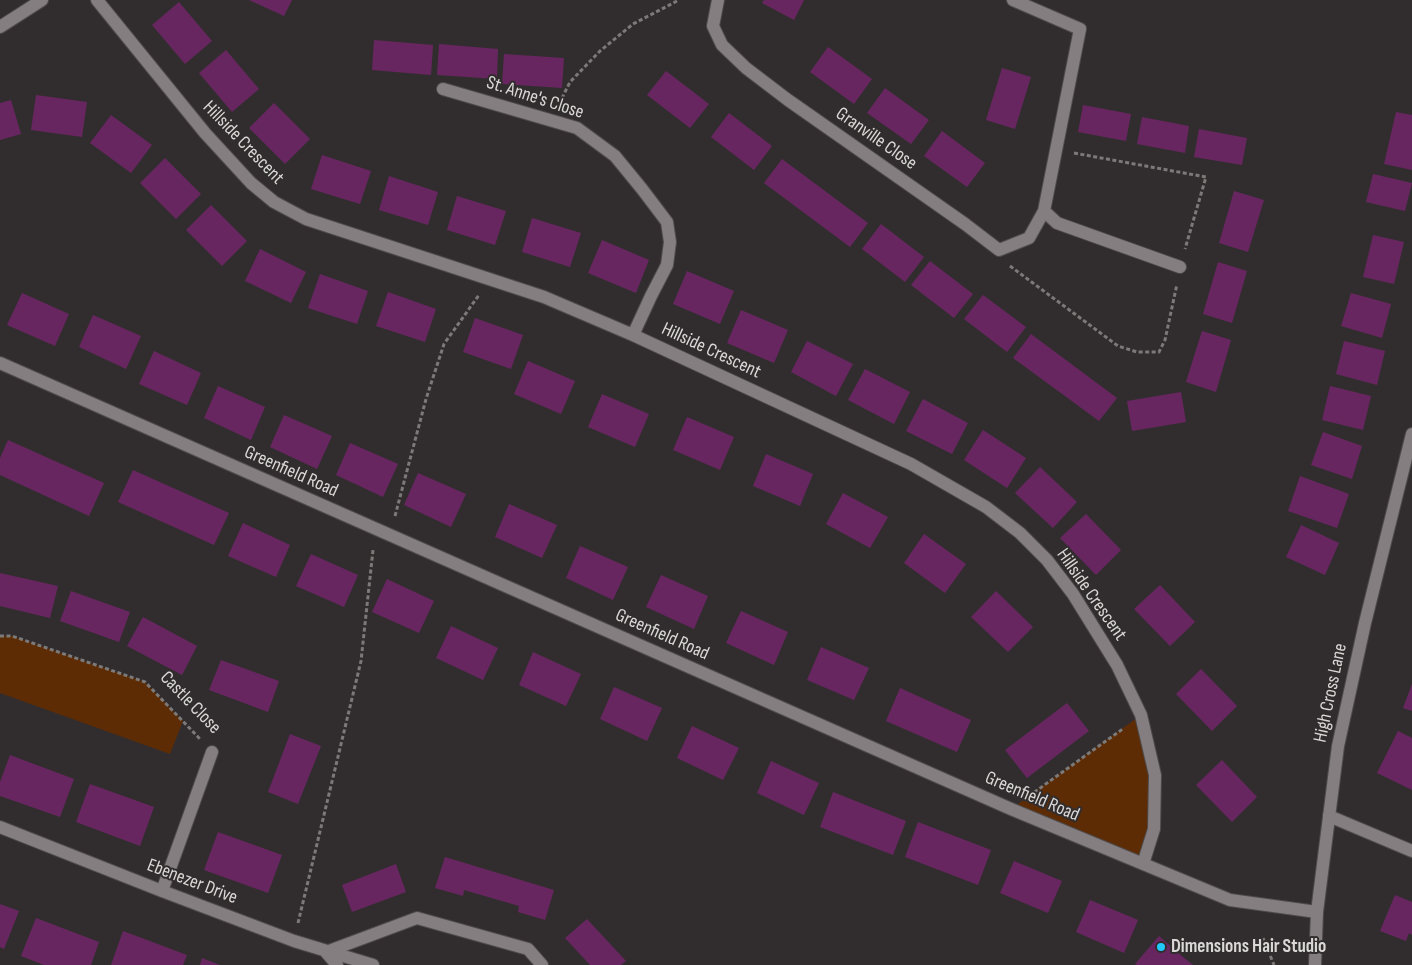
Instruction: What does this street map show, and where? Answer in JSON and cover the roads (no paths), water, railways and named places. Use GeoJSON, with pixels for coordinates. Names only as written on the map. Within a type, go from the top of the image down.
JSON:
{"type":"FeatureCollection","features":[{"type":"Feature","properties":{"kind":"street"},"geometry":{"type":"LineString","coordinates":[[0,27],[42,0]]}},
{"type":"Feature","properties":{"kind":"street","name":"Hillside Crescent"},"geometry":{"type":"LineString","coordinates":[[97,0],[205,133],[251,183],[274,202],[306,219],[544,297],[633,335],[911,464],[986,507],[1020,533],[1047,560],[1073,594],[1117,665],[1141,715],[1155,775],[1154,829],[1143,864]]}},
{"type":"Feature","properties":{"kind":"street","name":"Granville Close"},"geometry":{"type":"LineString","coordinates":[[718,0],[714,26],[722,45],[746,68],[999,250],[1029,238],[1044,211],[1080,29],[1013,0]]}},
{"type":"Feature","properties":{"kind":"street","name":"St. Anne's Close"},"geometry":{"type":"LineString","coordinates":[[442,89],[577,128],[615,156],[642,189],[667,222],[670,242],[667,264],[633,335]]}},
{"type":"Feature","properties":{"kind":"street"},"geometry":{"type":"LineString","coordinates":[[1044,211],[1057,223],[1180,267]]}},
{"type":"Feature","properties":{"kind":"street","name":"Greenfield Road"},"geometry":{"type":"LineString","coordinates":[[0,363],[1011,809],[1230,900],[1317,912]]}},
{"type":"Feature","properties":{"kind":"street","name":"High Cross Lane"},"geometry":{"type":"LineString","coordinates":[[1315,965],[1317,912],[1338,746],[1365,623],[1412,434]]}},
{"type":"Feature","properties":{"kind":"street","name":"Castle Close"},"geometry":{"type":"LineString","coordinates":[[162,891],[212,752]]}},
{"type":"Feature","properties":{"kind":"street"},"geometry":{"type":"LineString","coordinates":[[1329,816],[1412,851]]}},
{"type":"Feature","properties":{"kind":"street","name":"Ebenezer Drive"},"geometry":{"type":"LineString","coordinates":[[0,827],[294,941],[373,965]]}},
{"type":"Feature","properties":{"kind":"street"},"geometry":{"type":"LineString","coordinates":[[337,965],[326,952],[417,918],[528,949],[542,965]]}},
{"type":"Feature","properties":{"kind":"place","name":"Dimensions Hair Studio"},"geometry":{"type":"Point","coordinates":[1161,947]}}]}
